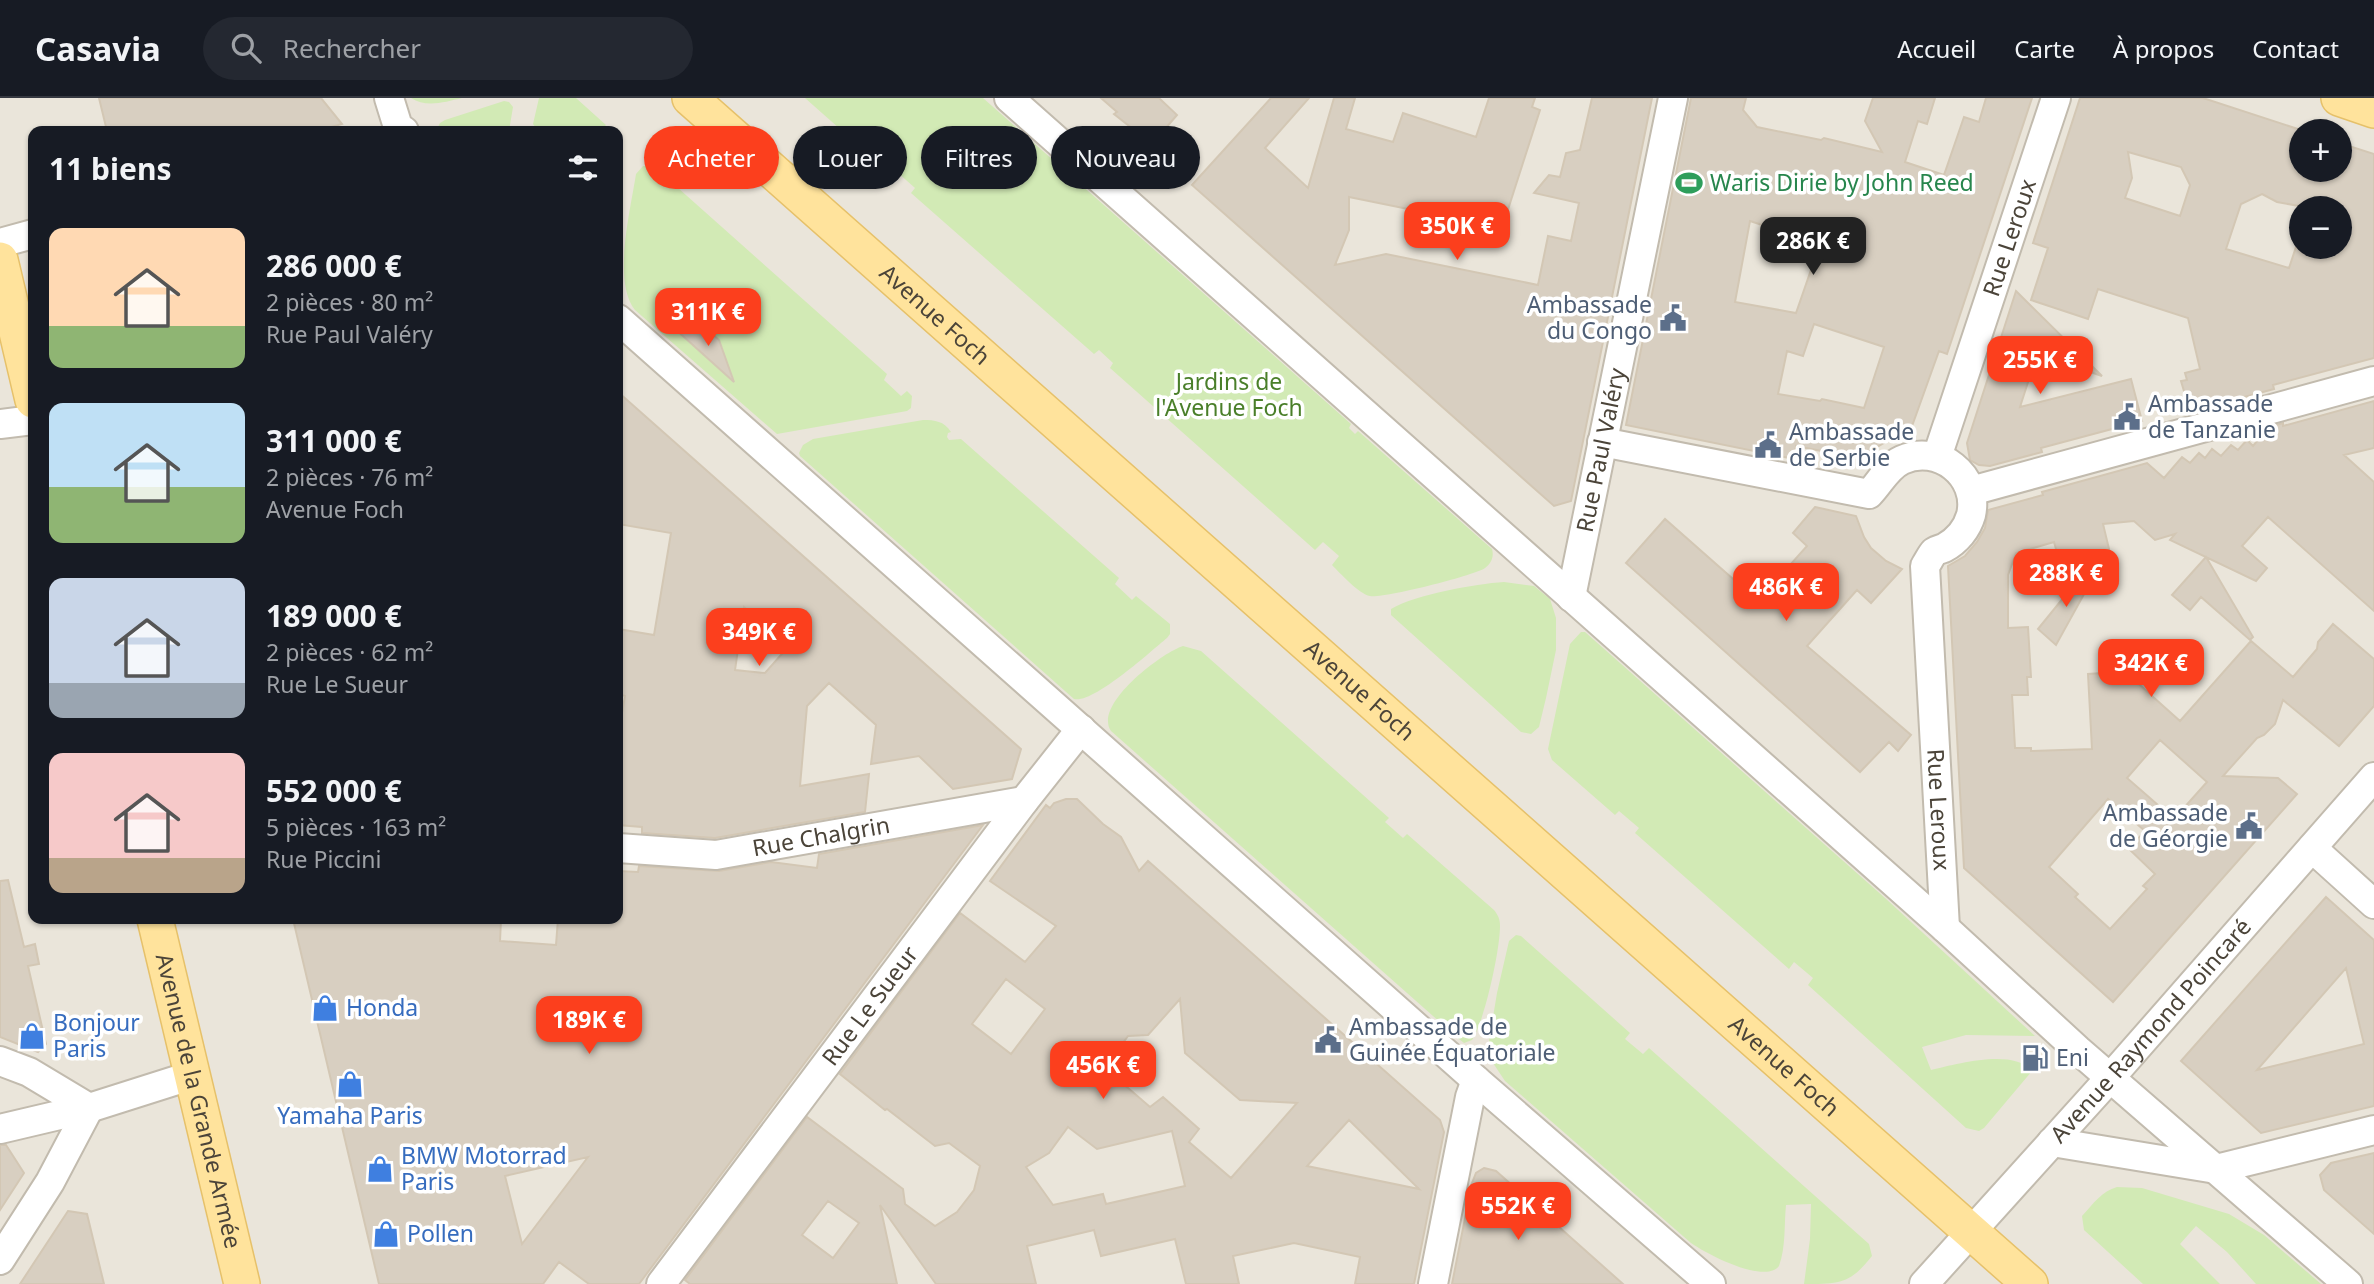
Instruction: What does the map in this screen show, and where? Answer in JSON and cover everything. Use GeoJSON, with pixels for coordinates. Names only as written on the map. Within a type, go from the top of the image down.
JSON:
{"type":"FeatureCollection","features":[{"type":"Feature","properties":{"kind":"main road","name":"Avenue Foch"},"geometry":{"type":"LineString","coordinates":[[690,98],[2029,1284]]}},
{"type":"Feature","properties":{"kind":"main road"},"geometry":{"type":"LineString","coordinates":[[2339,98],[2374,110]]}},
{"type":"Feature","properties":{"kind":"main road"},"geometry":{"type":"LineString","coordinates":[[0,260],[28,379]]}},
{"type":"Feature","properties":{"kind":"main road","name":"Avenue de la Grande Armée"},"geometry":{"type":"LineString","coordinates":[[156,924],[242,1284]]}},
{"type":"Feature","properties":{"kind":"street"},"geometry":{"type":"LineString","coordinates":[[389,98],[394,126]]}},
{"type":"Feature","properties":{"kind":"street"},"geometry":{"type":"LineString","coordinates":[[1009,98],[1945,928],[2110,1078],[2348,1284]]}},
{"type":"Feature","properties":{"kind":"street","name":"Rue Paul Valéry"},"geometry":{"type":"LineString","coordinates":[[1571,597],[1673,98]]}},
{"type":"Feature","properties":{"kind":"street","name":"Rue Leroux"},"geometry":{"type":"LineString","coordinates":[[1937,457],[2056,98]]}},
{"type":"Feature","properties":{"kind":"street"},"geometry":{"type":"LineString","coordinates":[[0,243],[28,235]]}},
{"type":"Feature","properties":{"kind":"street"},"geometry":{"type":"LineString","coordinates":[[623,322],[1476,1080],[1711,1284]]}},
{"type":"Feature","properties":{"kind":"street"},"geometry":{"type":"LineString","coordinates":[[1602,442],[1868,494],[1899,461],[1924,455],[1937,457],[1958,470],[1970,491],[2374,381]]}},
{"type":"Feature","properties":{"kind":"street"},"geometry":{"type":"LineString","coordinates":[[0,424],[28,421]]}},
{"type":"Feature","properties":{"kind":"street","name":"Rue Leroux"},"geometry":{"type":"LineString","coordinates":[[1945,928],[1925,566],[1935,551],[1955,540],[1965,529],[1971,515],[1970,491]]}},
{"type":"Feature","properties":{"kind":"street","name":"Rue Le Sueur"},"geometry":{"type":"LineString","coordinates":[[661,1284],[1081,729]]}},
{"type":"Feature","properties":{"kind":"street","name":"Avenue Raymond Poincaré"},"geometry":{"type":"LineString","coordinates":[[1924,1284],[2110,1078],[2374,777]]}},
{"type":"Feature","properties":{"kind":"street","name":"Rue Chalgrin"},"geometry":{"type":"LineString","coordinates":[[623,848],[716,855],[1024,801]]}},
{"type":"Feature","properties":{"kind":"street"},"geometry":{"type":"LineString","coordinates":[[2312,848],[2374,904]]}},
{"type":"Feature","properties":{"kind":"street"},"geometry":{"type":"LineString","coordinates":[[0,1061],[29,1072],[89,1108]]}},
{"type":"Feature","properties":{"kind":"street"},"geometry":{"type":"LineString","coordinates":[[0,1129],[89,1108],[193,1075]]}},
{"type":"Feature","properties":{"kind":"street"},"geometry":{"type":"LineString","coordinates":[[1433,1284],[1470,1097],[1476,1080]]}},
{"type":"Feature","properties":{"kind":"street"},"geometry":{"type":"LineString","coordinates":[[0,1260],[50,1182],[89,1108]]}},
{"type":"Feature","properties":{"kind":"street"},"geometry":{"type":"LineString","coordinates":[[2052,1142],[2216,1169],[2374,1130]]}},
{"type":"Feature","properties":{"kind":"shaded area"},"geometry":{"type":"Polygon","coordinates":[[[0,98],[2374,98],[2374,1284],[0,1284],[0,98]]]}},
{"type":"Feature","properties":{"kind":"green space"},"geometry":{"type":"Polygon","coordinates":[[[411,98],[462,98],[423,103],[411,98]]]}},
{"type":"Feature","properties":{"kind":"green space"},"geometry":{"type":"Polygon","coordinates":[[[539,98],[576,98],[606,125],[534,126],[539,98]]]}},
{"type":"Feature","properties":{"kind":"green space","name":"Jardins de l'Avenue Foch"},"geometry":{"type":"Polygon","coordinates":[[[805,98],[983,98],[1015,126],[921,126],[921,189],[1037,189],[1037,146],[1051,158],[1051,189],[1086,189],[1351,424],[1349,428],[1355,434],[1358,431],[1492,549],[1493,557],[1489,564],[1465,576],[1409,590],[1378,596],[1370,596],[1361,591],[1332,565],[1339,556],[1323,542],[1315,550],[1110,368],[1113,363],[1099,350],[1094,354],[911,193],[915,188],[907,181],[907,126],[837,126],[805,98]]]}},
{"type":"Feature","properties":{"kind":"green space"},"geometry":{"type":"Polygon","coordinates":[[[504,101],[513,107],[510,126],[438,126],[445,120],[504,101]]]}},
{"type":"Feature","properties":{"kind":"green space"},"geometry":{"type":"Polygon","coordinates":[[[644,166],[644,189],[679,189],[887,374],[884,380],[901,396],[907,391],[912,396],[911,408],[907,411],[777,434],[635,310],[628,297],[624,263],[627,224],[636,174],[644,166]]]}},
{"type":"Feature","properties":{"kind":"green space"},"geometry":{"type":"Polygon","coordinates":[[[923,420],[945,425],[951,432],[947,437],[949,440],[961,439],[1119,578],[1115,584],[1132,600],[1136,596],[1170,624],[1167,638],[1107,686],[1094,694],[1074,699],[799,453],[803,445],[813,439],[923,420]]]}},
{"type":"Feature","properties":{"kind":"green space"},"geometry":{"type":"Polygon","coordinates":[[[1504,582],[1534,586],[1550,599],[1556,618],[1556,650],[1546,698],[1539,727],[1531,734],[1521,732],[1391,615],[1391,609],[1431,594],[1504,582]]]}},
{"type":"Feature","properties":{"kind":"green space"},"geometry":{"type":"Polygon","coordinates":[[[1581,632],[1585,632],[1885,898],[2035,1036],[1966,1035],[1922,1047],[1931,1070],[1999,1059],[2024,1064],[2032,1071],[1984,1128],[1979,1131],[1966,1128],[1808,985],[1813,978],[1794,962],[1789,969],[1635,833],[1639,828],[1619,811],[1615,815],[1552,760],[1548,749],[1570,644],[1581,632]]]}},
{"type":"Feature","properties":{"kind":"green space"},"geometry":{"type":"Polygon","coordinates":[[[1183,646],[1201,651],[1389,818],[1385,822],[1403,838],[1407,834],[1495,912],[1500,926],[1495,967],[1482,1017],[1472,1040],[1464,1043],[1459,1039],[1111,731],[1108,720],[1120,695],[1146,669],[1183,646]]]}},
{"type":"Feature","properties":{"kind":"green space"},"geometry":{"type":"Polygon","coordinates":[[[1516,935],[1521,936],[1630,1033],[1625,1039],[1643,1054],[1649,1048],[1869,1244],[1872,1256],[1864,1265],[1850,1277],[1836,1283],[1804,1284],[1811,1204],[1786,1205],[1781,1259],[1779,1266],[1772,1271],[1750,1270],[1711,1255],[1691,1243],[1505,1081],[1489,1057],[1489,1041],[1509,941],[1516,935]]]}},
{"type":"Feature","properties":{"kind":"green space"},"geometry":{"type":"Polygon","coordinates":[[[2117,1187],[2142,1188],[2229,1214],[2264,1235],[2321,1284],[2256,1284],[2227,1252],[2196,1226],[2180,1244],[2220,1284],[2143,1284],[2084,1230],[2082,1216],[2102,1195],[2117,1187]]]}},
{"type":"Feature","properties":{"kind":"building"},"geometry":{"type":"Polygon","coordinates":[[[99,98],[321,98],[342,124],[335,126],[106,126],[99,98]]]}},
{"type":"Feature","properties":{"kind":"building"},"geometry":{"type":"Polygon","coordinates":[[[1101,98],[1159,98],[1177,115],[1168,126],[1129,126],[1114,114],[1117,112],[1101,98]]]}},
{"type":"Feature","properties":{"kind":"building"},"geometry":{"type":"Polygon","coordinates":[[[1271,98],[1309,98],[1265,148],[1308,188],[1334,98],[1355,98],[1346,129],[1393,142],[1403,113],[1476,137],[1489,98],[1535,98],[1532,107],[1540,110],[1502,228],[1349,197],[1349,230],[1335,265],[1386,254],[1538,285],[1548,236],[1571,241],[1579,203],[1534,193],[1549,175],[1560,177],[1566,153],[1580,150],[1592,98],[1652,98],[1571,501],[1554,506],[1197,189],[1200,189],[1200,176],[1271,98]]]}},
{"type":"Feature","properties":{"kind":"building"},"geometry":{"type":"Polygon","coordinates":[[[1691,98],[1746,98],[1743,110],[1757,127],[1821,140],[1824,138],[1882,152],[1865,121],[1873,98],[1935,98],[1927,124],[1918,121],[1905,162],[1944,175],[1964,117],[1979,122],[1986,98],[2032,98],[1947,354],[1939,351],[1912,426],[1867,453],[1852,457],[1796,446],[1794,459],[1626,425],[1691,98]],[[1750,221],[1735,302],[1796,313],[1820,244],[1750,221]],[[1814,324],[1803,356],[1787,351],[1778,394],[1820,401],[1822,399],[1864,408],[1884,347],[1814,324]]]}},
{"type":"Feature","properties":{"kind":"building"},"geometry":{"type":"Polygon","coordinates":[[[2080,98],[2203,98],[2289,126],[2289,182],[2352,182],[2352,147],[2374,154],[2374,358],[2273,385],[2274,389],[2211,406],[2189,408],[2181,381],[2187,380],[2185,373],[2200,369],[2188,318],[2098,289],[2088,319],[2031,300],[2048,248],[2033,243],[2080,98]],[[2128,152],[2132,178],[2125,198],[2180,216],[2190,185],[2181,167],[2128,152]]]}},
{"type":"Feature","properties":{"kind":"building"},"geometry":{"type":"Polygon","coordinates":[[[2016,291],[2102,376],[2037,354],[2020,407],[2131,379],[2142,421],[2041,448],[2042,452],[1990,466],[1979,465],[1970,460],[1967,443],[2016,291]]]}},
{"type":"Feature","properties":{"kind":"building"},"geometry":{"type":"Polygon","coordinates":[[[674,328],[712,334],[719,340],[734,382],[674,328]]]}},
{"type":"Feature","properties":{"kind":"building"},"geometry":{"type":"Polygon","coordinates":[[[623,396],[1021,749],[1012,779],[953,789],[919,756],[871,764],[876,725],[829,683],[807,706],[800,786],[869,774],[865,812],[715,838],[642,833],[642,827],[623,825],[623,630],[654,635],[671,533],[623,525],[623,396]],[[744,607],[735,670],[765,673],[789,646],[744,607]]]}},
{"type":"Feature","properties":{"kind":"building"},"geometry":{"type":"Polygon","coordinates":[[[2374,401],[2374,448],[2344,455],[2374,482],[2374,611],[2268,517],[2242,546],[2267,568],[2256,581],[2170,540],[2175,534],[2155,540],[2134,521],[2103,524],[2110,553],[2061,567],[2054,542],[2016,553],[2008,575],[2008,628],[2028,627],[2031,677],[2027,677],[2028,695],[2012,695],[2015,748],[2031,748],[2031,751],[2092,749],[2088,674],[2133,671],[2133,679],[2180,721],[2251,641],[2293,677],[2317,649],[2318,642],[2333,624],[2374,659],[2374,706],[2339,746],[2283,700],[2275,724],[2257,738],[2223,776],[2278,778],[2297,794],[2113,1002],[1964,868],[1948,566],[1965,556],[1977,542],[1985,528],[1988,510],[2147,463],[2164,478],[2182,457],[2190,463],[2199,453],[2205,458],[2212,449],[2221,456],[2231,445],[2238,450],[2247,440],[2253,446],[2269,427],[2283,423],[2283,426],[2374,401]],[[2160,740],[2127,778],[2174,819],[2207,782],[2160,740]],[[2108,799],[2049,867],[2078,894],[2075,897],[2110,929],[2147,889],[2143,886],[2155,874],[2129,849],[2145,831],[2108,799]]]}},
{"type":"Feature","properties":{"kind":"building"},"geometry":{"type":"Polygon","coordinates":[[[1815,507],[1856,516],[1871,548],[1886,561],[1902,569],[1871,603],[1857,590],[1807,646],[1911,735],[1898,751],[1889,742],[1860,772],[1626,563],[1665,519],[1758,601],[1807,546],[1793,533],[1815,507]]]}},
{"type":"Feature","properties":{"kind":"building"},"geometry":{"type":"Polygon","coordinates":[[[2206,557],[2253,637],[2250,640],[2201,597],[2190,610],[2172,595],[2206,557]]]}},
{"type":"Feature","properties":{"kind":"building"},"geometry":{"type":"Polygon","coordinates":[[[2086,570],[2094,576],[2056,645],[2038,629],[2086,570]]]}},
{"type":"Feature","properties":{"kind":"building"},"geometry":{"type":"Polygon","coordinates":[[[1077,799],[1121,837],[1139,871],[1148,861],[1440,1120],[1444,1132],[1414,1284],[1355,1284],[1360,1257],[1294,1243],[1233,1256],[1239,1284],[1186,1284],[1175,1239],[1101,1256],[1094,1230],[1027,1246],[1036,1284],[936,1284],[880,1205],[897,1284],[690,1284],[685,1280],[807,1117],[903,1189],[905,1204],[935,1226],[957,1212],[974,1190],[980,1166],[949,1143],[935,1146],[840,1074],[960,913],[1025,962],[1056,926],[990,881],[1046,805],[1050,808],[1054,803],[1077,799]],[[1006,979],[972,1024],[1011,1054],[1045,1009],[1006,979]],[[1180,999],[1148,1035],[1128,1036],[1105,1068],[1150,1107],[1163,1097],[1199,1129],[1189,1142],[1231,1178],[1297,1103],[1240,1100],[1185,1053],[1180,999]],[[1349,1120],[1307,1166],[1419,1189],[1349,1120]],[[1068,1127],[1049,1153],[1026,1167],[1053,1205],[1103,1194],[1106,1204],[1185,1186],[1172,1131],[1097,1149],[1068,1127]],[[828,1201],[802,1235],[833,1258],[859,1223],[828,1201]]]}},
{"type":"Feature","properties":{"kind":"building"},"geometry":{"type":"Polygon","coordinates":[[[983,825],[639,1284],[589,1284],[559,1262],[543,1284],[379,1284],[294,924],[501,924],[500,941],[556,945],[558,924],[623,924],[623,871],[638,872],[639,866],[719,871],[771,862],[817,868],[819,854],[983,825]],[[588,1157],[505,1176],[522,1244],[588,1157]]]}},
{"type":"Feature","properties":{"kind":"building"},"geometry":{"type":"Polygon","coordinates":[[[8,880],[24,947],[35,944],[39,964],[28,966],[46,1044],[38,1052],[0,1037],[0,881],[8,880]]]}},
{"type":"Feature","properties":{"kind":"building"},"geometry":{"type":"Polygon","coordinates":[[[2326,897],[2374,940],[2374,1106],[2261,1133],[2181,1061],[2326,897]],[[2346,968],[2257,1070],[2364,1044],[2346,968]]]}},
{"type":"Feature","properties":{"kind":"building"},"geometry":{"type":"Polygon","coordinates":[[[0,1145],[6,1145],[24,1173],[0,1210],[0,1145]]]}},
{"type":"Feature","properties":{"kind":"building"},"geometry":{"type":"Polygon","coordinates":[[[2374,1153],[2374,1234],[2324,1190],[2320,1175],[2331,1163],[2374,1153]]]}},
{"type":"Feature","properties":{"kind":"building"},"geometry":{"type":"Polygon","coordinates":[[[1484,1168],[1496,1171],[1623,1284],[1452,1284],[1472,1183],[1476,1173],[1484,1168]]]}},
{"type":"Feature","properties":{"kind":"building"},"geometry":{"type":"Polygon","coordinates":[[[68,1211],[87,1214],[104,1284],[20,1284],[68,1211]]]}},
{"type":"Feature","properties":{"kind":"place","name":"Waris Dirie by John Reed"},"geometry":{"type":"Point","coordinates":[1689,183]}},
{"type":"Feature","properties":{"kind":"place","name":"Ambassade du Congo"},"geometry":{"type":"Point","coordinates":[1673,318]}},
{"type":"Feature","properties":{"kind":"place","name":"Ambassade de Tanzanie"},"geometry":{"type":"Point","coordinates":[2127,417]}},
{"type":"Feature","properties":{"kind":"place","name":"Ambassade de Serbie"},"geometry":{"type":"Point","coordinates":[1768,445]}},
{"type":"Feature","properties":{"kind":"place","name":"Ambassade de Géorgie"},"geometry":{"type":"Point","coordinates":[2249,826]}},
{"type":"Feature","properties":{"kind":"place","name":"Honda"},"geometry":{"type":"Point","coordinates":[325,1008]}},
{"type":"Feature","properties":{"kind":"place","name":"Bonjour Paris"},"geometry":{"type":"Point","coordinates":[32,1036]}},
{"type":"Feature","properties":{"kind":"place","name":"Ambassade de Guinée Équatoriale"},"geometry":{"type":"Point","coordinates":[1328,1040]}},
{"type":"Feature","properties":{"kind":"place","name":"Eni"},"geometry":{"type":"Point","coordinates":[2035,1058]}},
{"type":"Feature","properties":{"kind":"place","name":"Yamaha Paris"},"geometry":{"type":"Point","coordinates":[350,1084]}},
{"type":"Feature","properties":{"kind":"place","name":"BMW Motorrad Paris"},"geometry":{"type":"Point","coordinates":[380,1169]}},
{"type":"Feature","properties":{"kind":"place","name":"Pollen"},"geometry":{"type":"Point","coordinates":[386,1234]}}]}
